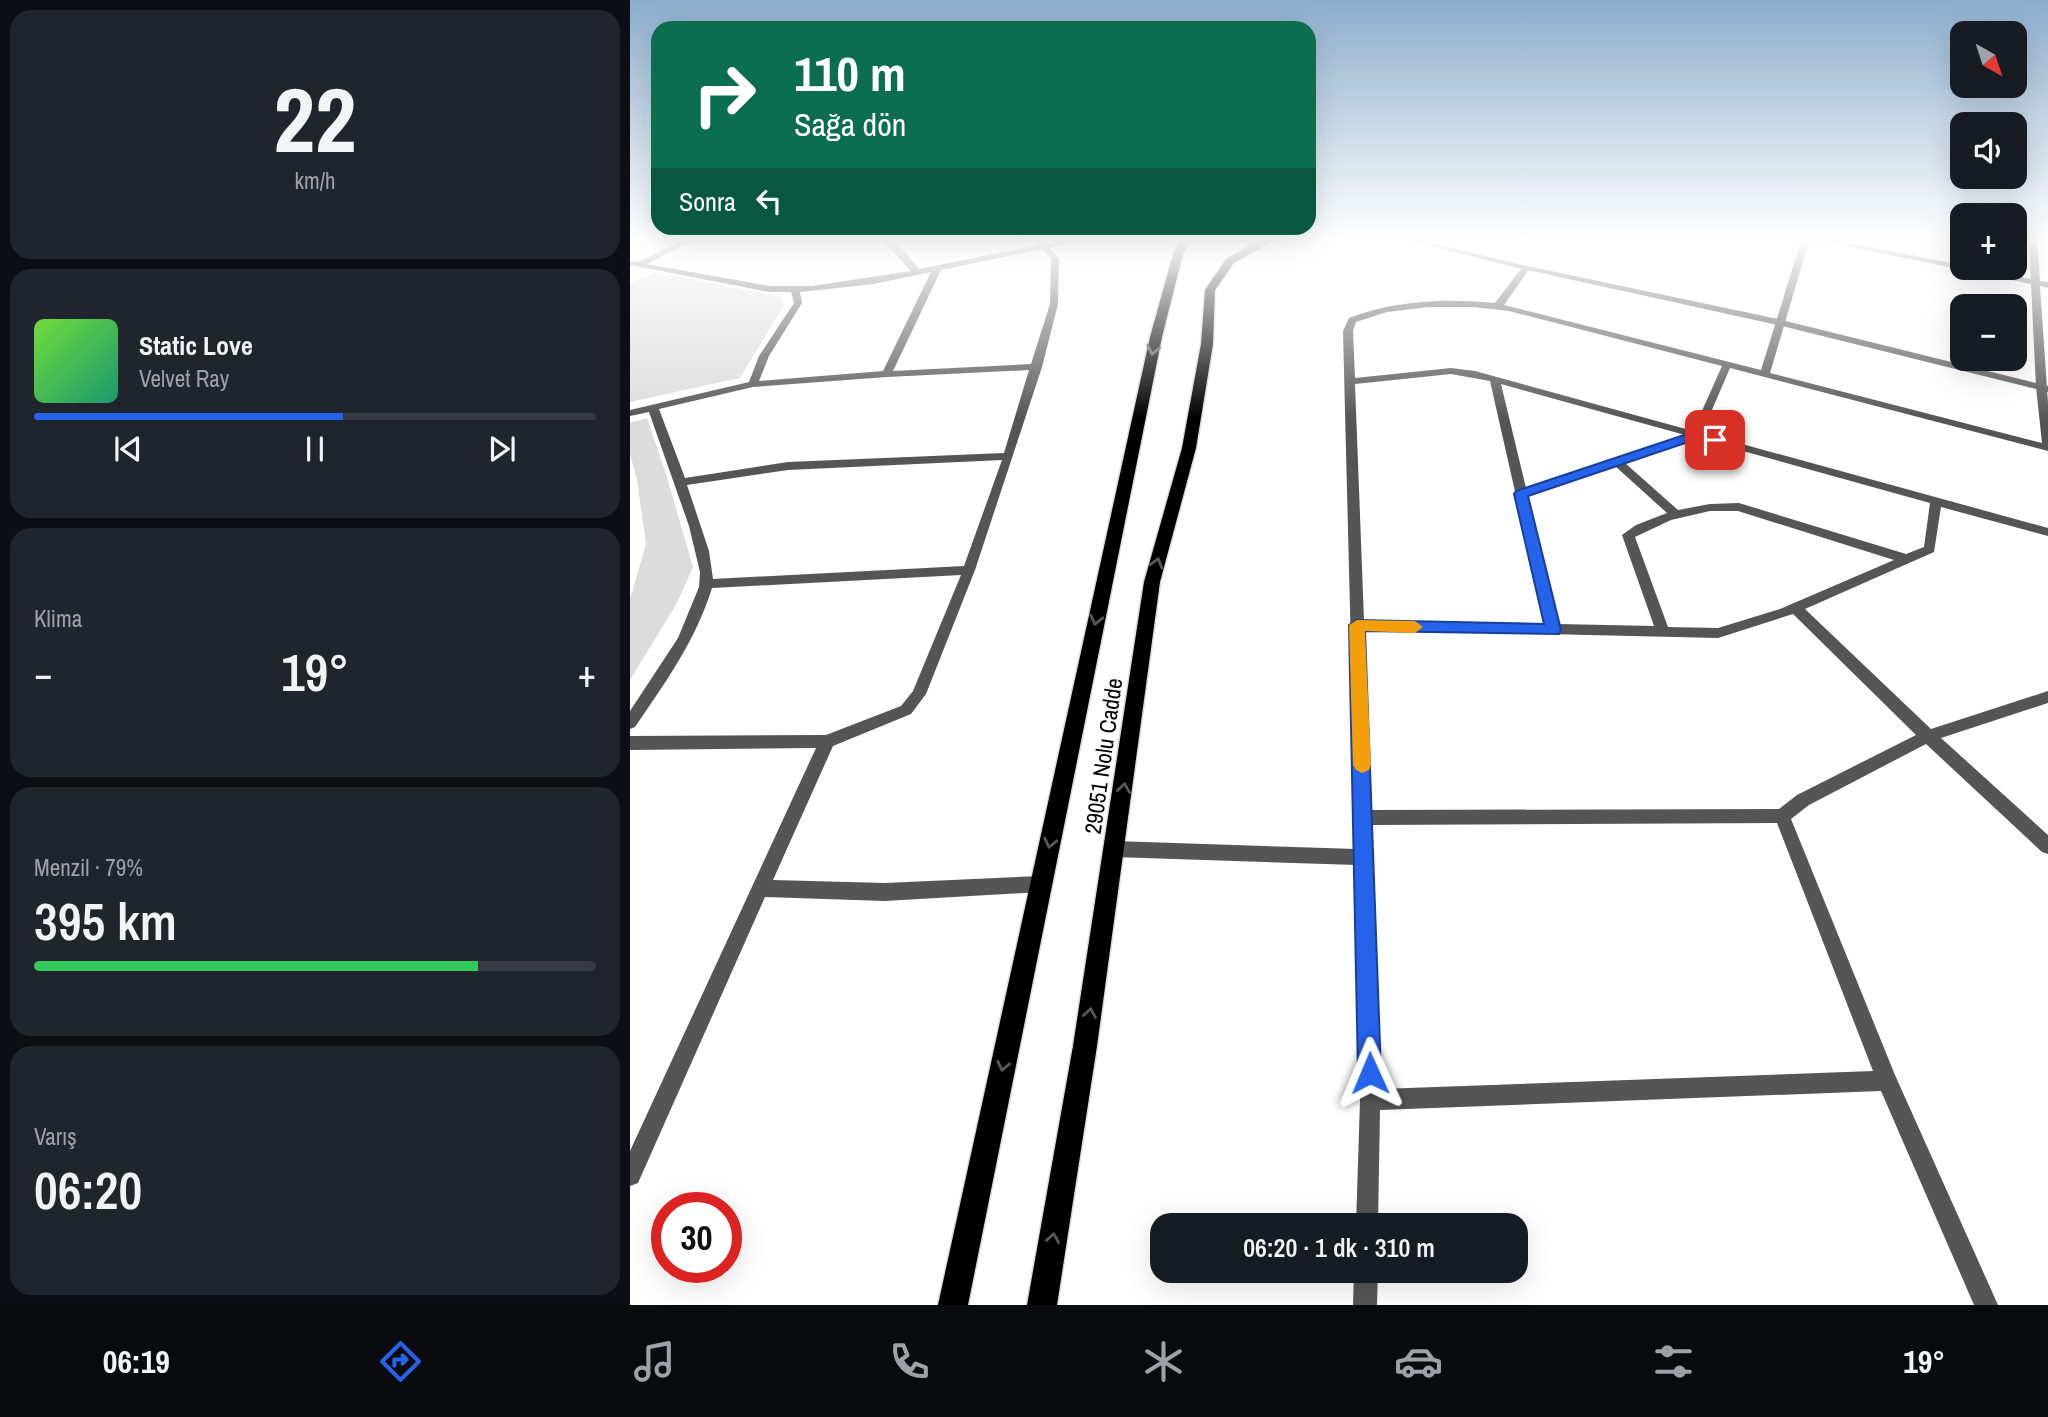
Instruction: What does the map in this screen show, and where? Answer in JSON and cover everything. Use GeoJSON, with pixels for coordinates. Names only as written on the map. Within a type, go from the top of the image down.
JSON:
{"type":"FeatureCollection","features":[{"type":"Feature","properties":{"kind":"main road","name":"29051 Nolu Cadde"},"geometry":{"type":"LineString","coordinates":[[953,1305],[1166,299]]}},
{"type":"Feature","properties":{"kind":"main road","name":"29051 Nolu Cadde"},"geometry":{"type":"LineString","coordinates":[[1042,1305],[1114,849],[1152,582],[1189,448],[1207,344],[1210,299]]}},
{"type":"Feature","properties":{"kind":"street"},"geometry":{"type":"LineString","coordinates":[[753,384],[764,356],[798,303],[797,299]]}},
{"type":"Feature","properties":{"kind":"street"},"geometry":{"type":"LineString","coordinates":[[887,374],[923,299]]}},
{"type":"Feature","properties":{"kind":"street"},"geometry":{"type":"LineString","coordinates":[[630,743],[827,741],[906,710],[919,694],[968,570],[1037,368],[1054,299]]}},
{"type":"Feature","properties":{"kind":"street"},"geometry":{"type":"LineString","coordinates":[[1498,306],[1503,299]]}},
{"type":"Feature","properties":{"kind":"street"},"geometry":{"type":"LineString","coordinates":[[1670,299],[1782,323],[2044,388]]}},
{"type":"Feature","properties":{"kind":"street"},"geometry":{"type":"LineString","coordinates":[[1764,375],[1789,299]]}},
{"type":"Feature","properties":{"kind":"street"},"geometry":{"type":"LineString","coordinates":[[1367,1213],[1370,1100],[1348,331],[1352,320],[1364,314],[1413,307],[1498,306],[2048,447],[2036,299]]}},
{"type":"Feature","properties":{"kind":"street"},"geometry":{"type":"LineString","coordinates":[[1520,494],[1696,435],[1727,365]]}},
{"type":"Feature","properties":{"kind":"street"},"geometry":{"type":"LineString","coordinates":[[630,413],[753,384],[887,374],[1037,368]]}},
{"type":"Feature","properties":{"kind":"street"},"geometry":{"type":"LineString","coordinates":[[1350,382],[1451,371],[1495,380],[2048,532]]}},
{"type":"Feature","properties":{"kind":"street"},"geometry":{"type":"LineString","coordinates":[[1495,380],[1553,630]]}},
{"type":"Feature","properties":{"kind":"street"},"geometry":{"type":"LineString","coordinates":[[630,723],[685,641],[707,584],[699,536],[653,407]]}},
{"type":"Feature","properties":{"kind":"street"},"geometry":{"type":"LineString","coordinates":[[680,482],[788,466],[1009,456]]}},
{"type":"Feature","properties":{"kind":"street"},"geometry":{"type":"LineString","coordinates":[[1617,462],[1676,515]]}},
{"type":"Feature","properties":{"kind":"street"},"geometry":{"type":"LineString","coordinates":[[1357,625],[1718,633],[1795,608],[1930,549],[1936,501]]}},
{"type":"Feature","properties":{"kind":"street"},"geometry":{"type":"LineString","coordinates":[[1664,632],[1628,536],[1657,520],[1714,505],[1739,507],[1907,559]]}},
{"type":"Feature","properties":{"kind":"street"},"geometry":{"type":"LineString","coordinates":[[707,584],[968,570]]}},
{"type":"Feature","properties":{"kind":"street"},"geometry":{"type":"LineString","coordinates":[[1795,608],[1928,736],[2048,846]]}},
{"type":"Feature","properties":{"kind":"street"},"geometry":{"type":"LineString","coordinates":[[1364,818],[1782,816],[1803,800],[1928,736],[2048,697]]}},
{"type":"Feature","properties":{"kind":"street"},"geometry":{"type":"LineString","coordinates":[[630,1175],[827,741]]}},
{"type":"Feature","properties":{"kind":"street"},"geometry":{"type":"LineString","coordinates":[[1782,816],[1887,1081],[1986,1305]]}},
{"type":"Feature","properties":{"kind":"street"},"geometry":{"type":"LineString","coordinates":[[1114,849],[1364,857]]}},
{"type":"Feature","properties":{"kind":"street"},"geometry":{"type":"LineString","coordinates":[[760,888],[885,892],[1041,884]]}},
{"type":"Feature","properties":{"kind":"street"},"geometry":{"type":"LineString","coordinates":[[1370,1100],[1887,1081]]}},
{"type":"Feature","properties":{"kind":"street"},"geometry":{"type":"LineString","coordinates":[[1365,1305],[1366,1283]]}},
{"type":"Feature","properties":{"kind":"shaded area"},"geometry":{"type":"Polygon","coordinates":[[[630,299],[782,299],[783,307],[740,378],[630,402],[630,299]]]}},
{"type":"Feature","properties":{"kind":"shaded area"},"geometry":{"type":"Polygon","coordinates":[[[647,418],[693,567],[677,603],[630,680],[630,599],[646,544],[637,480],[630,454],[630,423],[647,418]]]}},
{"type":"Feature","properties":{"kind":"slow traffic"},"geometry":{"type":"LineString","coordinates":[[1362,765],[1357,625],[1415,627]]}},
{"type":"Feature","properties":{"kind":"route"},"geometry":{"type":"LineString","coordinates":[[1370,1073],[1357,625],[1553,630],[1520,494],[1696,435],[1715,440]]}}]}
